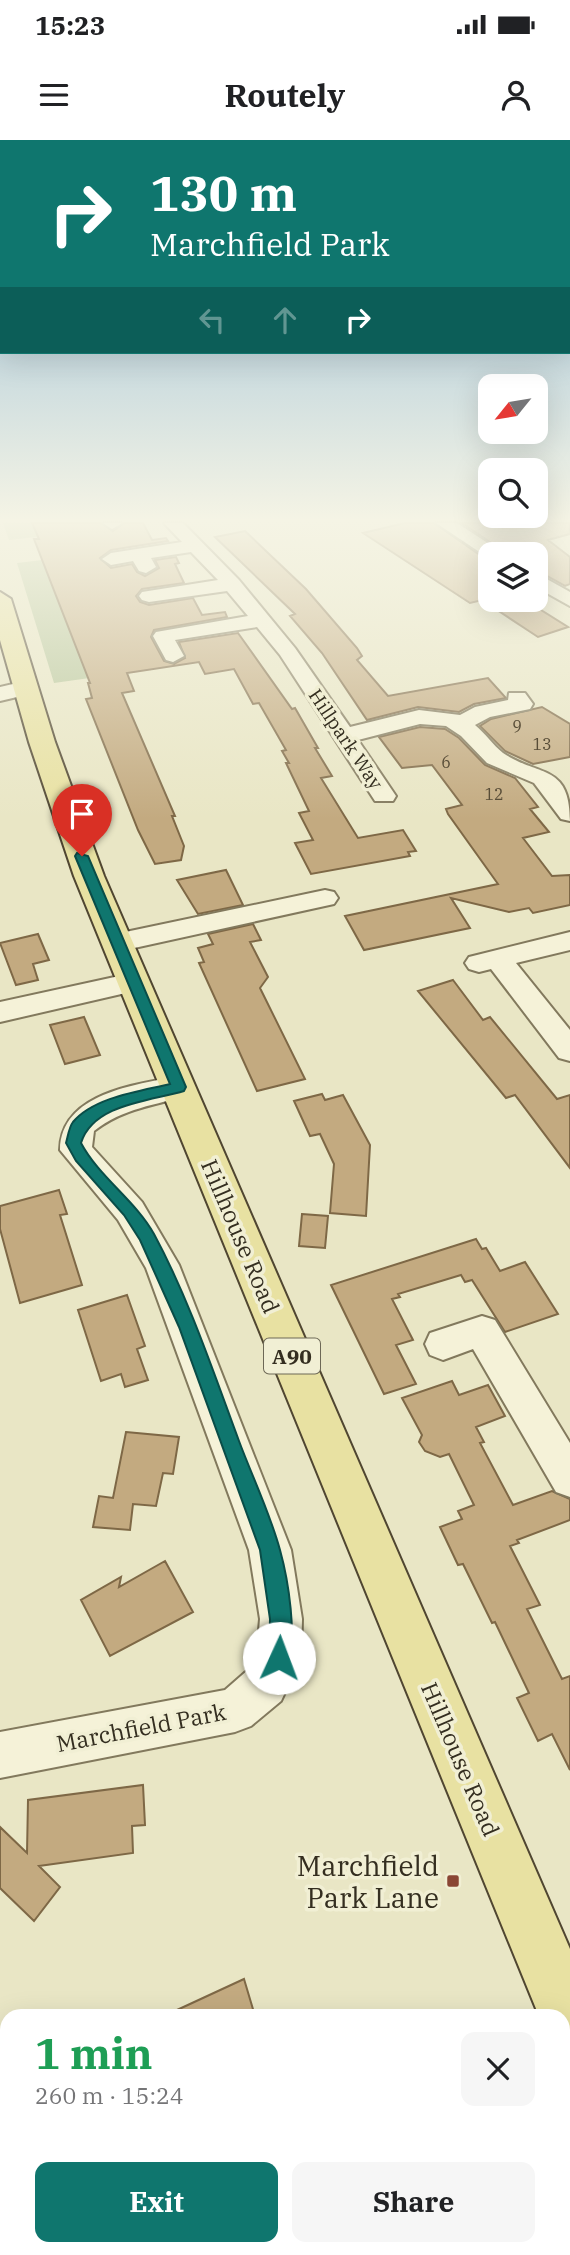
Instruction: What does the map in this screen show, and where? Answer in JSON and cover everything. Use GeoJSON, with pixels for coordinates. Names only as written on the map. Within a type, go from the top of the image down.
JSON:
{"type":"FeatureCollection","features":[{"type":"Feature","properties":{"kind":"main road","name":"Hillhouse Road"},"geometry":{"type":"LineString","coordinates":[[3,622],[13,691],[66,815],[116,943],[179,1087],[565,2009]]}},
{"type":"Feature","properties":{"kind":"street"},"geometry":{"type":"LineString","coordinates":[[173,656],[163,636],[210,639],[257,622]]}},
{"type":"Feature","properties":{"kind":"street","name":"Hillpark Way"},"geometry":{"type":"LineString","coordinates":[[263,622],[345,735],[384,796]]}},
{"type":"Feature","properties":{"kind":"street"},"geometry":{"type":"LineString","coordinates":[[460,724],[483,712],[522,704],[517,698]]}},
{"type":"Feature","properties":{"kind":"street"},"geometry":{"type":"LineString","coordinates":[[345,735],[376,730],[419,717],[441,717],[460,724],[495,758],[542,778],[570,814]]}},
{"type":"Feature","properties":{"kind":"street"},"geometry":{"type":"LineString","coordinates":[[116,943],[325,898]]}},
{"type":"Feature","properties":{"kind":"street"},"geometry":{"type":"LineString","coordinates":[[570,942],[487,961],[570,1051]]}},
{"type":"Feature","properties":{"kind":"street"},"geometry":{"type":"LineString","coordinates":[[0,1012],[133,982]]}},
{"type":"Feature","properties":{"kind":"street","name":"Marchfield Park"},"geometry":{"type":"LineString","coordinates":[[0,1755],[234,1710],[265,1685],[279,1658],[281,1619],[270,1550],[188,1327],[147,1237],[130,1211],[81,1157],[74,1143],[79,1125],[98,1112],[125,1100],[179,1087]]}},
{"type":"Feature","properties":{"kind":"street"},"geometry":{"type":"LineString","coordinates":[[443,1344],[482,1331],[570,1479]]}},
{"type":"Feature","properties":{"kind":"green space"},"geometry":{"type":"Polygon","coordinates":[[[35,622],[66,622],[72,638],[145,663],[164,660],[168,667],[54,683],[35,622]]]}},
{"type":"Feature","properties":{"kind":"building"},"geometry":{"type":"Polygon","coordinates":[[[66,622],[201,622],[154,630],[151,637],[164,661],[174,664],[185,658],[179,642],[238,633],[292,709],[295,708],[332,776],[321,778],[358,838],[403,830],[416,851],[408,852],[410,856],[311,874],[295,843],[313,840],[299,813],[309,811],[286,763],[289,763],[282,751],[286,750],[259,703],[253,704],[234,669],[205,674],[199,662],[127,673],[134,691],[122,693],[175,816],[172,816],[184,846],[181,860],[155,864],[138,830],[86,699],[92,698],[90,683],[66,622]]]}},
{"type":"Feature","properties":{"kind":"building"},"geometry":{"type":"Polygon","coordinates":[[[295,622],[334,622],[362,656],[357,660],[388,696],[488,678],[506,698],[474,704],[459,712],[418,707],[367,720],[322,653],[295,622]]]}},
{"type":"Feature","properties":{"kind":"building"},"geometry":{"type":"Polygon","coordinates":[[[515,622],[560,622],[568,627],[538,637],[515,622]]]}},
{"type":"Feature","properties":{"kind":"building"},"geometry":{"type":"Polygon","coordinates":[[[542,707],[570,724],[570,757],[533,764],[505,751],[480,726],[491,719],[542,707]]]}},
{"type":"Feature","properties":{"kind":"building"},"geometry":{"type":"Polygon","coordinates":[[[420,727],[445,729],[459,738],[485,765],[515,778],[538,807],[530,809],[549,832],[523,838],[552,876],[570,875],[570,905],[533,913],[529,908],[509,912],[451,898],[470,928],[364,950],[345,916],[498,884],[448,814],[446,809],[462,805],[432,765],[402,768],[379,737],[420,727]]]}},
{"type":"Feature","properties":{"kind":"building"},"geometry":{"type":"Polygon","coordinates":[[[226,870],[243,905],[198,914],[177,880],[226,870]]]}},
{"type":"Feature","properties":{"kind":"building"},"geometry":{"type":"Polygon","coordinates":[[[253,924],[261,940],[250,942],[268,977],[260,988],[305,1079],[257,1091],[199,963],[204,962],[198,948],[213,944],[208,934],[253,924]]]}},
{"type":"Feature","properties":{"kind":"building"},"geometry":{"type":"Polygon","coordinates":[[[38,934],[49,960],[33,964],[38,980],[16,985],[0,943],[38,934]]]}},
{"type":"Feature","properties":{"kind":"building"},"geometry":{"type":"Polygon","coordinates":[[[453,980],[483,1020],[490,1017],[557,1099],[570,1095],[570,1168],[515,1095],[506,1098],[418,991],[453,980]]]}},
{"type":"Feature","properties":{"kind":"building"},"geometry":{"type":"Polygon","coordinates":[[[84,1017],[100,1055],[65,1064],[50,1025],[84,1017]]]}},
{"type":"Feature","properties":{"kind":"building"},"geometry":{"type":"Polygon","coordinates":[[[322,1094],[325,1100],[343,1095],[370,1145],[366,1216],[330,1213],[334,1164],[320,1134],[310,1136],[294,1101],[322,1094]]]}},
{"type":"Feature","properties":{"kind":"building"},"geometry":{"type":"Polygon","coordinates":[[[59,1190],[67,1214],[60,1215],[82,1285],[20,1303],[0,1229],[0,1206],[59,1190]]]}},
{"type":"Feature","properties":{"kind":"building"},"geometry":{"type":"Polygon","coordinates":[[[302,1214],[328,1216],[325,1248],[299,1246],[302,1214]]]}},
{"type":"Feature","properties":{"kind":"building"},"geometry":{"type":"Polygon","coordinates":[[[476,1239],[482,1249],[486,1248],[500,1271],[525,1262],[558,1314],[505,1332],[472,1280],[465,1282],[461,1275],[398,1294],[400,1297],[392,1299],[413,1340],[396,1345],[416,1384],[384,1394],[331,1285],[476,1239]]]}},
{"type":"Feature","properties":{"kind":"building"},"geometry":{"type":"Polygon","coordinates":[[[127,1295],[145,1346],[137,1349],[148,1380],[125,1387],[121,1374],[101,1381],[78,1310],[127,1295]]]}},
{"type":"Feature","properties":{"kind":"building"},"geometry":{"type":"Polygon","coordinates":[[[452,1381],[459,1395],[488,1385],[505,1416],[476,1427],[484,1442],[480,1443],[513,1505],[552,1491],[570,1499],[570,1520],[517,1540],[519,1543],[510,1546],[540,1605],[527,1609],[562,1679],[570,1676],[570,1770],[552,1734],[538,1741],[517,1698],[529,1693],[495,1622],[492,1623],[463,1564],[458,1565],[440,1527],[462,1519],[458,1511],[474,1505],[449,1454],[440,1457],[425,1451],[419,1442],[422,1435],[402,1398],[452,1381]]]}},
{"type":"Feature","properties":{"kind":"building"},"geometry":{"type":"Polygon","coordinates":[[[126,1432],[179,1437],[173,1474],[163,1473],[156,1506],[133,1504],[130,1530],[93,1527],[99,1496],[113,1498],[126,1432]]]}},
{"type":"Feature","properties":{"kind":"building"},"geometry":{"type":"Polygon","coordinates":[[[165,1561],[193,1612],[110,1656],[81,1600],[121,1577],[119,1587],[165,1561]]]}},
{"type":"Feature","properties":{"kind":"building"},"geometry":{"type":"Polygon","coordinates":[[[143,1785],[145,1825],[132,1826],[133,1853],[39,1866],[60,1887],[34,1921],[0,1888],[0,1827],[27,1853],[28,1800],[143,1785]]]}},
{"type":"Feature","properties":{"kind":"building"},"geometry":{"type":"Polygon","coordinates":[[[244,1979],[253,2009],[179,2009],[244,1979]]]}},
{"type":"Feature","properties":{"kind":"place","name":"Marchfield Park Lane"},"geometry":{"type":"Point","coordinates":[453,1881]}},
{"type":"Feature","properties":{"kind":"route"},"geometry":{"type":"LineString","coordinates":[[82,856],[116,943],[179,1087],[111,1105],[79,1125],[74,1143],[81,1157],[130,1211],[147,1237],[188,1327],[270,1550],[281,1619],[279,1658]]}}]}
